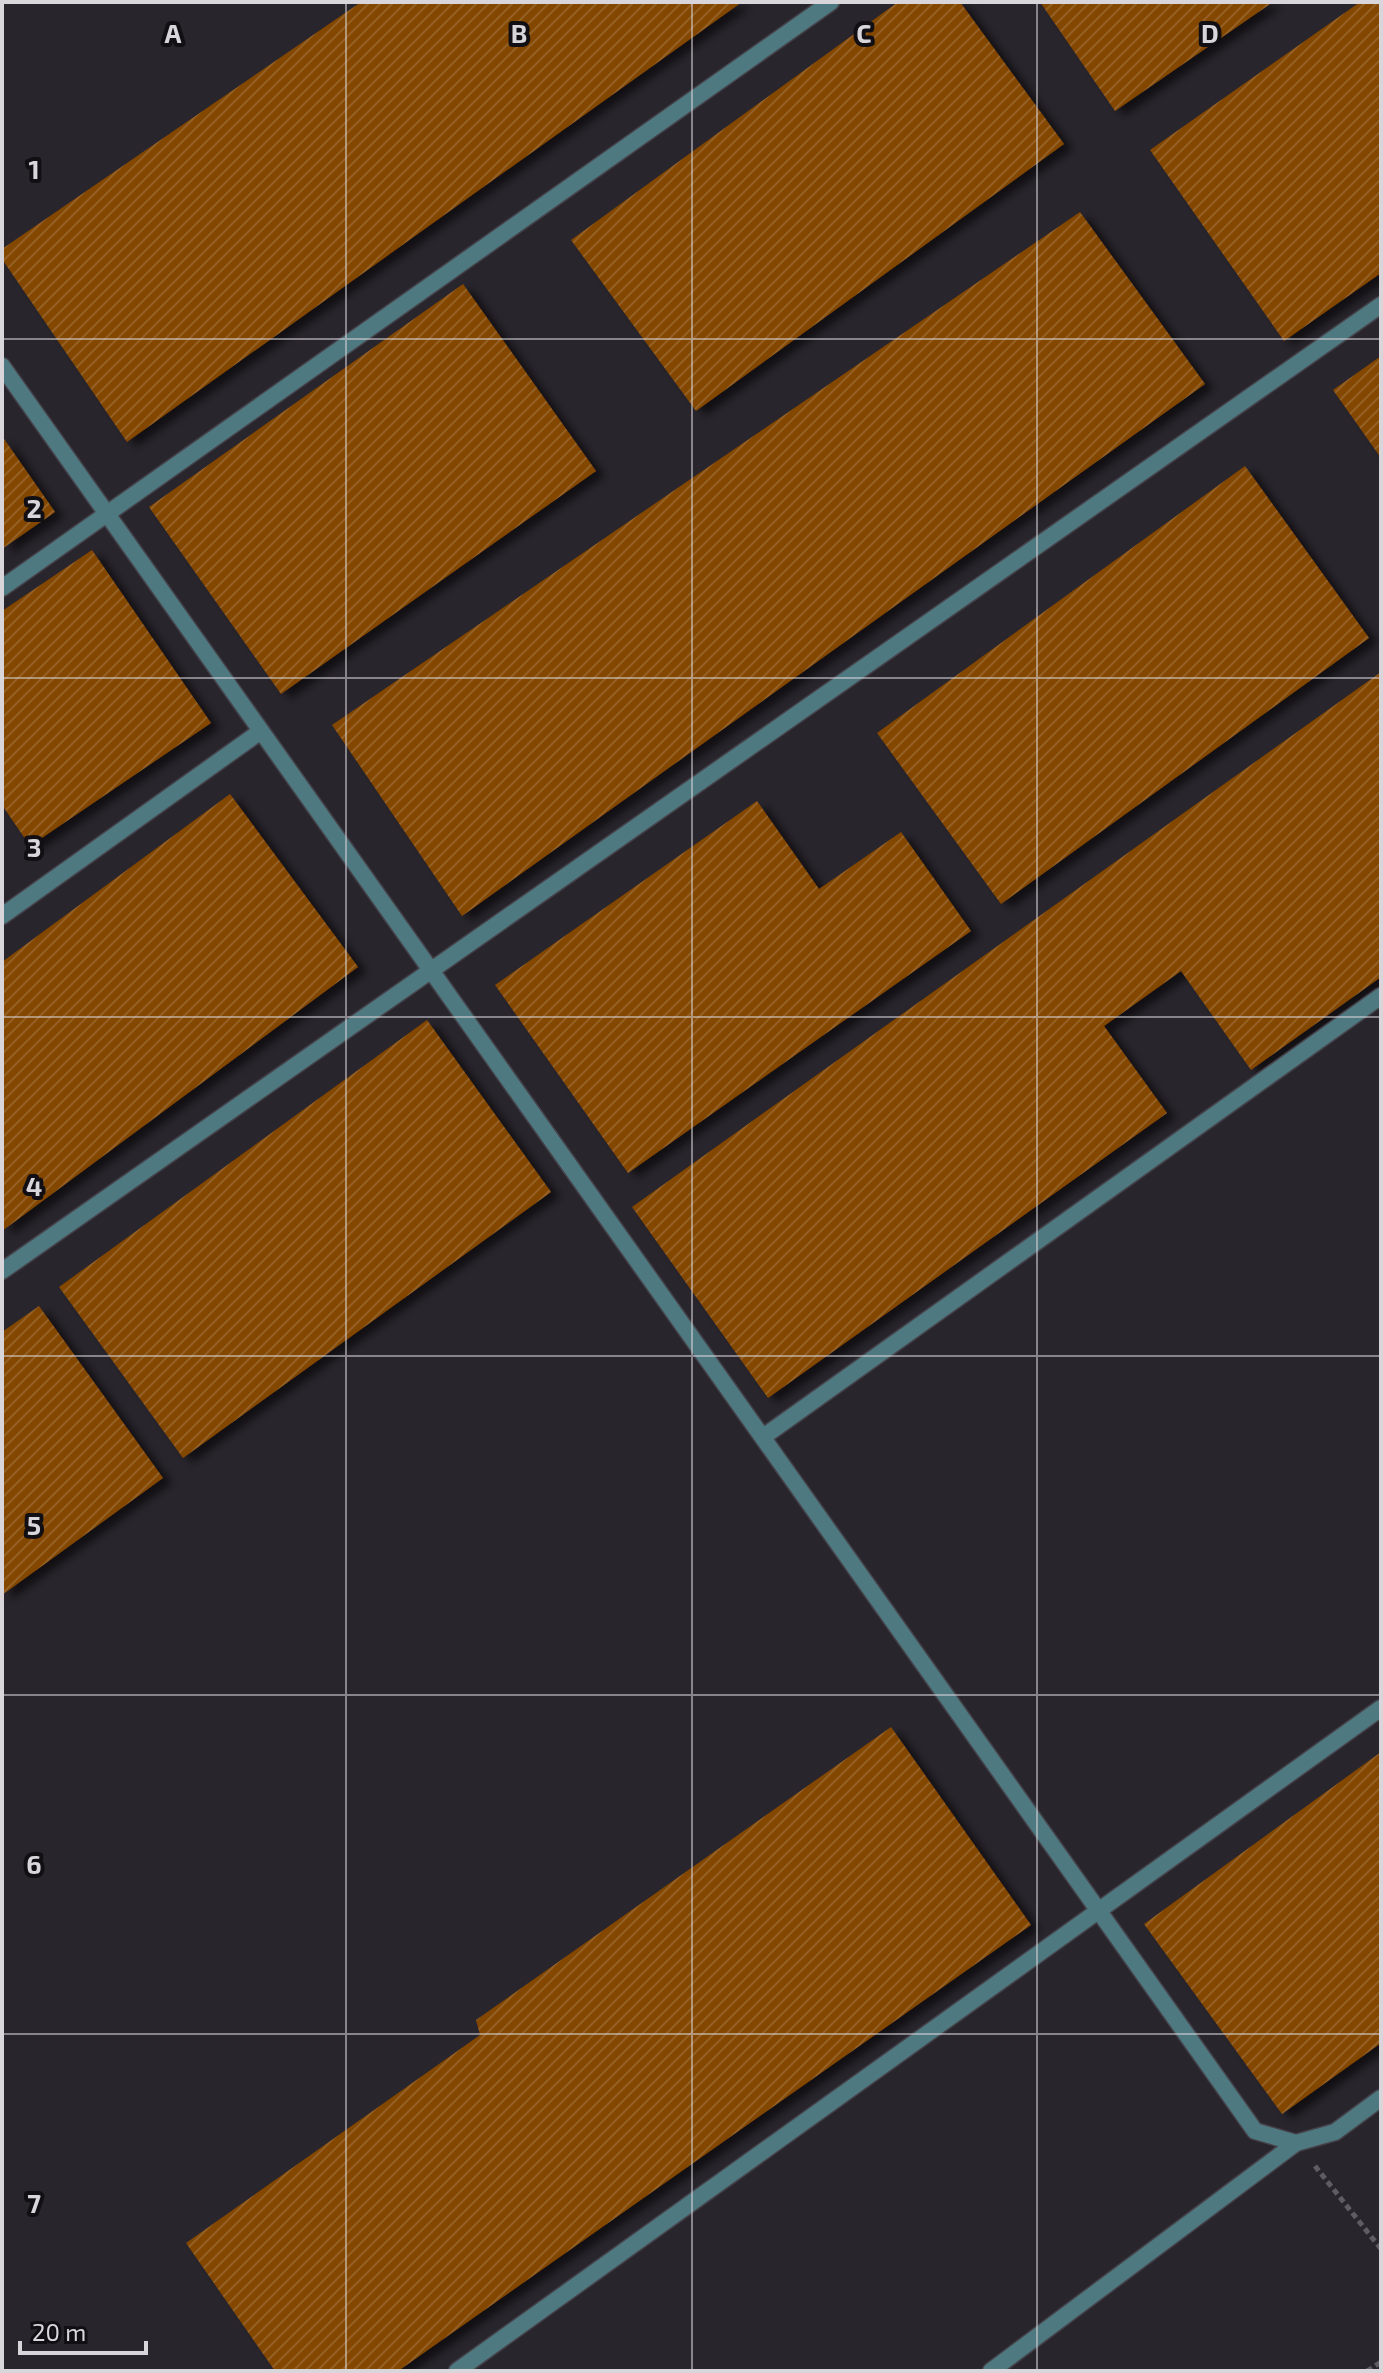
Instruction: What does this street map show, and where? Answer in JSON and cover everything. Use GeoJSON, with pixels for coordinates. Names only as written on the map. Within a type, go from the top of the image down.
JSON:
{"type":"FeatureCollection","features":[{"type":"Feature","properties":{"kind":"lane"},"geometry":{"type":"LineString","coordinates":[[2,588],[831,2]]}},
{"type":"Feature","properties":{"kind":"lane"},"geometry":{"type":"LineString","coordinates":[[2,1271],[430,968],[1381,305]]}},
{"type":"Feature","properties":{"kind":"lane"},"geometry":{"type":"LineString","coordinates":[[2,366],[1255,2131],[1296,2143]]}},
{"type":"Feature","properties":{"kind":"lane"},"geometry":{"type":"LineString","coordinates":[[2,916],[261,731]]}},
{"type":"Feature","properties":{"kind":"lane"},"geometry":{"type":"LineString","coordinates":[[763,1437],[1381,996]]}},
{"type":"Feature","properties":{"kind":"lane"},"geometry":{"type":"LineString","coordinates":[[457,2371],[1381,1708]]}},
{"type":"Feature","properties":{"kind":"lane"},"geometry":{"type":"LineString","coordinates":[[991,2371],[1296,2143],[1335,2132],[1381,2098]]}},
{"type":"Feature","properties":{"kind":"path"},"geometry":{"type":"LineString","coordinates":[[1296,2143],[1381,2249]]}},
{"type":"Feature","properties":{"kind":"path"},"geometry":{"type":"LineString","coordinates":[[1367,2371],[1381,2362]]}},
{"type":"Feature","properties":{"kind":"building"},"geometry":{"type":"Polygon","coordinates":[[[361,2],[742,2],[127,442],[2,259],[2,249],[361,2]]]}},
{"type":"Feature","properties":{"kind":"building"},"geometry":{"type":"Polygon","coordinates":[[[898,2],[960,2],[1064,144],[696,411],[571,240],[898,2]]]}},
{"type":"Feature","properties":{"kind":"building"},"geometry":{"type":"Polygon","coordinates":[[[1040,2],[1273,2],[1115,111],[1040,2]]]}},
{"type":"Feature","properties":{"kind":"building"},"geometry":{"type":"Polygon","coordinates":[[[1360,2],[1381,2],[1381,273],[1284,341],[1150,150],[1360,2]]]}},
{"type":"Feature","properties":{"kind":"building"},"geometry":{"type":"Polygon","coordinates":[[[1080,212],[1205,384],[462,916],[332,725],[1080,212]]]}},
{"type":"Feature","properties":{"kind":"building"},"geometry":{"type":"Polygon","coordinates":[[[463,284],[596,471],[281,694],[149,507],[463,284]]]}},
{"type":"Feature","properties":{"kind":"building"},"geometry":{"type":"Polygon","coordinates":[[[1381,356],[1381,458],[1333,390],[1381,356]]]}},
{"type":"Feature","properties":{"kind":"building"},"geometry":{"type":"Polygon","coordinates":[[[2,436],[55,512],[2,549],[2,436]]]}},
{"type":"Feature","properties":{"kind":"building"},"geometry":{"type":"Polygon","coordinates":[[[1245,466],[1369,638],[1001,904],[877,733],[1245,466]]]}},
{"type":"Feature","properties":{"kind":"building"},"geometry":{"type":"Polygon","coordinates":[[[92,550],[211,723],[30,846],[2,805],[2,611],[92,550]]]}},
{"type":"Feature","properties":{"kind":"building"},"geometry":{"type":"Polygon","coordinates":[[[1381,672],[1381,977],[1251,1070],[1181,971],[1104,1026],[1167,1113],[768,1398],[632,1207],[1381,672]]]}},
{"type":"Feature","properties":{"kind":"building"},"geometry":{"type":"Polygon","coordinates":[[[230,794],[358,967],[2,1231],[2,962],[230,794]]]}},
{"type":"Feature","properties":{"kind":"building"},"geometry":{"type":"Polygon","coordinates":[[[757,801],[819,889],[901,832],[971,931],[628,1173],[495,985],[757,801]]]}},
{"type":"Feature","properties":{"kind":"building"},"geometry":{"type":"Polygon","coordinates":[[[427,1020],[551,1192],[183,1458],[59,1287],[427,1020]]]}},
{"type":"Feature","properties":{"kind":"building"},"geometry":{"type":"Polygon","coordinates":[[[39,1306],[163,1478],[2,1595],[2,1332],[39,1306]]]}},
{"type":"Feature","properties":{"kind":"building"},"geometry":{"type":"Polygon","coordinates":[[[891,1727],[1031,1925],[398,2371],[275,2371],[186,2243],[480,2035],[476,2020],[891,1727]]]}},
{"type":"Feature","properties":{"kind":"building"},"geometry":{"type":"Polygon","coordinates":[[[1381,1752],[1381,2043],[1282,2114],[1144,1924],[1381,1752]]]}}]}
